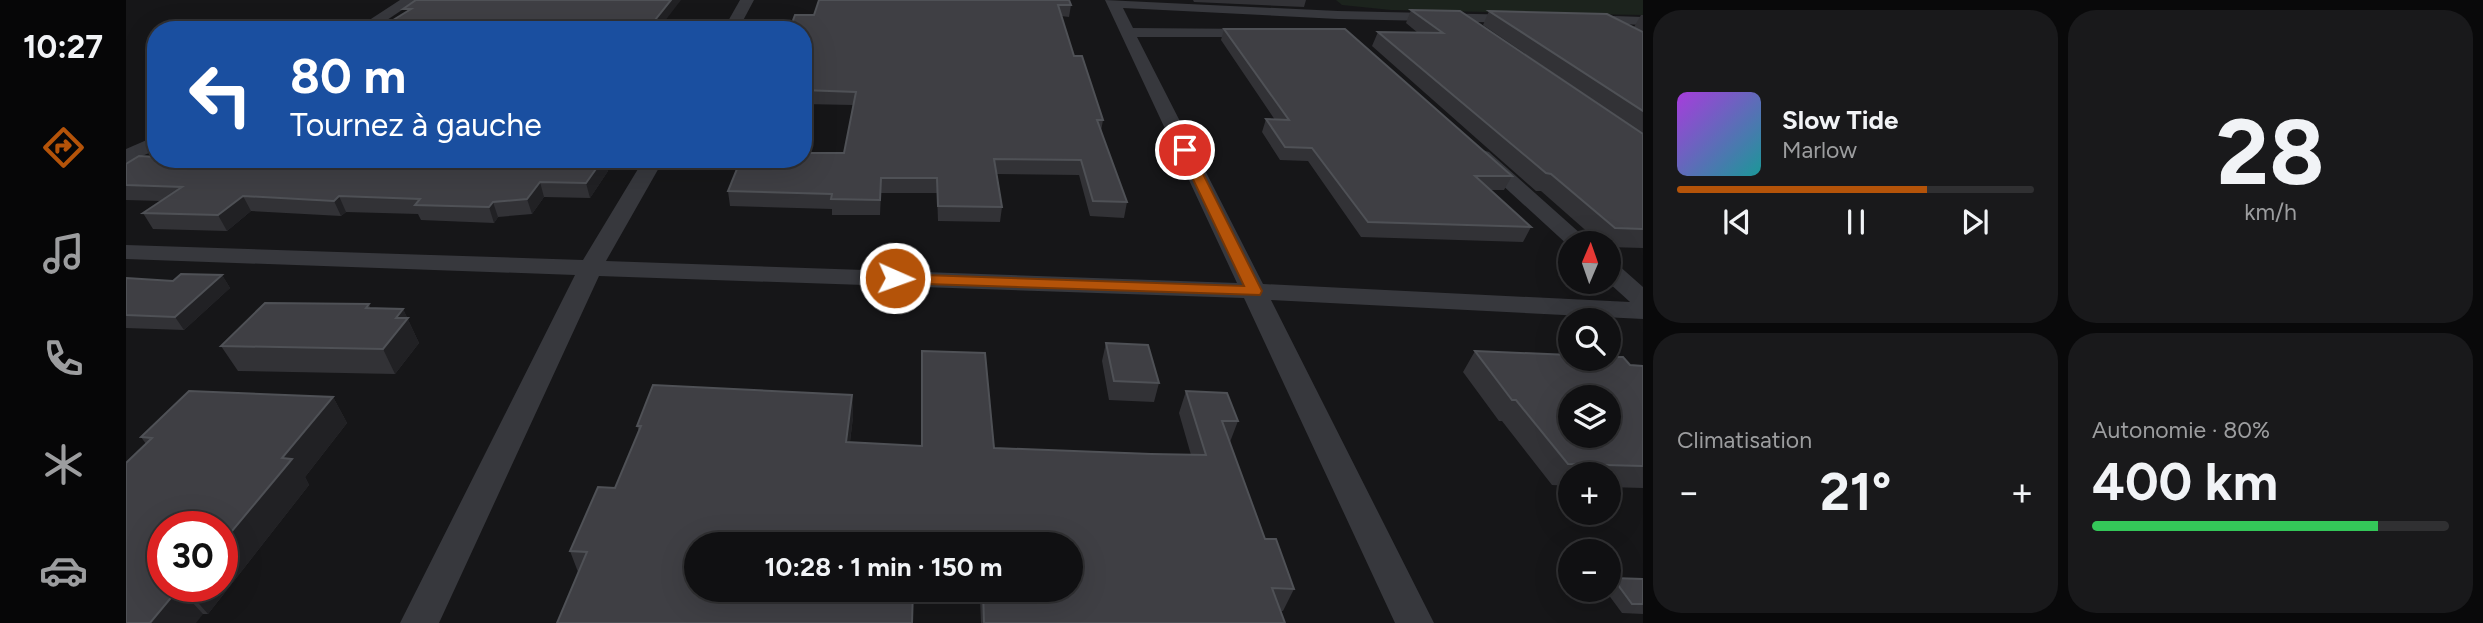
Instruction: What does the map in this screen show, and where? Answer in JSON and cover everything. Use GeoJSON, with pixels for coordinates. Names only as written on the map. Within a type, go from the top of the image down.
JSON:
{"type":"FeatureCollection","features":[{"type":"Feature","properties":{"kind":"street"},"geometry":{"type":"LineString","coordinates":[[376,21],[410,0]]}},
{"type":"Feature","properties":{"kind":"street"},"geometry":{"type":"LineString","coordinates":[[735,21],[747,0]]}},
{"type":"Feature","properties":{"kind":"street"},"geometry":{"type":"LineString","coordinates":[[1415,623],[1113,2],[1459,18],[1538,19]]}},
{"type":"Feature","properties":{"kind":"street"},"geometry":{"type":"LineString","coordinates":[[1459,18],[1489,38]]}},
{"type":"Feature","properties":{"kind":"street"},"geometry":{"type":"LineString","coordinates":[[1564,19],[1643,21]]}},
{"type":"Feature","properties":{"kind":"street"},"geometry":{"type":"LineString","coordinates":[[1601,20],[1632,37]]}},
{"type":"Feature","properties":{"kind":"street"},"geometry":{"type":"LineString","coordinates":[[1128,32],[1278,33]]}},
{"type":"Feature","properties":{"kind":"street"},"geometry":{"type":"LineString","coordinates":[[1468,143],[1566,231]]}},
{"type":"Feature","properties":{"kind":"street"},"geometry":{"type":"LineString","coordinates":[[126,157],[147,146]]}},
{"type":"Feature","properties":{"kind":"street"},"geometry":{"type":"LineString","coordinates":[[419,623],[591,267],[649,168]]}},
{"type":"Feature","properties":{"kind":"street"},"geometry":{"type":"LineString","coordinates":[[126,252],[1254,291],[1643,311]]}},
{"type":"Feature","properties":{"kind":"street"},"geometry":{"type":"LineString","coordinates":[[1621,281],[1643,300]]}},
{"type":"Feature","properties":{"kind":"shaded area"},"geometry":{"type":"Polygon","coordinates":[[[1336,0],[1643,0],[1643,15],[1391,10],[1342,5],[1336,0]]]}},
{"type":"Feature","properties":{"kind":"building"},"geometry":{"type":"Polygon","coordinates":[[[416,0],[671,0],[654,21],[392,21],[411,9],[403,9],[416,0]]]}},
{"type":"Feature","properties":{"kind":"building"},"geometry":{"type":"Polygon","coordinates":[[[819,0],[1069,0],[1071,5],[1058,5],[1074,56],[1082,56],[1103,120],[1097,120],[1127,202],[1093,201],[1081,160],[994,159],[1002,207],[938,206],[937,178],[881,178],[880,200],[831,199],[832,194],[728,191],[737,168],[812,168],[812,153],[844,153],[856,92],[812,90],[812,21],[793,21],[795,15],[814,15],[819,0]]]}},
{"type":"Feature","properties":{"kind":"building"},"geometry":{"type":"Polygon","coordinates":[[[1411,10],[1460,11],[1643,134],[1643,229],[1615,228],[1378,32],[1443,33],[1411,10]]]}},
{"type":"Feature","properties":{"kind":"building"},"geometry":{"type":"Polygon","coordinates":[[[1489,11],[1607,14],[1643,32],[1643,111],[1489,11]]]}},
{"type":"Feature","properties":{"kind":"building"},"geometry":{"type":"Polygon","coordinates":[[[1224,29],[1345,29],[1512,176],[1475,176],[1531,227],[1368,222],[1312,148],[1285,147],[1266,119],[1289,120],[1224,29]]]}},
{"type":"Feature","properties":{"kind":"building"},"geometry":{"type":"Polygon","coordinates":[[[139,156],[147,156],[147,168],[597,168],[586,183],[540,182],[527,199],[493,202],[489,207],[415,205],[420,199],[339,196],[334,201],[243,196],[218,215],[143,213],[182,187],[126,185],[126,164],[139,156]]]}},
{"type":"Feature","properties":{"kind":"building"},"geometry":{"type":"Polygon","coordinates":[[[181,274],[222,275],[175,317],[126,315],[126,278],[173,281],[181,274]]]}},
{"type":"Feature","properties":{"kind":"building"},"geometry":{"type":"Polygon","coordinates":[[[265,303],[369,304],[366,308],[403,309],[396,318],[408,318],[383,349],[221,346],[265,303]]]}},
{"type":"Feature","properties":{"kind":"building"},"geometry":{"type":"Polygon","coordinates":[[[1106,343],[1148,345],[1159,383],[1114,381],[1106,343]]]}},
{"type":"Feature","properties":{"kind":"building"},"geometry":{"type":"Polygon","coordinates":[[[922,351],[985,353],[994,448],[1206,455],[1186,391],[1227,393],[1238,421],[1222,421],[1265,539],[1276,539],[1294,589],[1272,588],[1285,623],[984,623],[983,602],[1083,602],[1083,532],[684,532],[684,602],[913,602],[912,623],[557,623],[587,552],[570,551],[598,487],[615,488],[641,426],[637,426],[653,385],[852,395],[846,442],[922,446],[922,351]]]}},
{"type":"Feature","properties":{"kind":"building"},"geometry":{"type":"Polygon","coordinates":[[[1475,351],[1558,354],[1558,371],[1621,371],[1621,357],[1630,365],[1643,366],[1643,466],[1621,465],[1621,462],[1566,462],[1516,400],[1512,400],[1475,351]]]}},
{"type":"Feature","properties":{"kind":"building"},"geometry":{"type":"Polygon","coordinates":[[[189,391],[333,397],[282,458],[292,459],[238,524],[238,511],[147,511],[147,602],[167,602],[150,623],[126,623],[126,463],[152,438],[141,437],[189,391]]]}},
{"type":"Feature","properties":{"kind":"building"},"geometry":{"type":"Polygon","coordinates":[[[1621,578],[1643,579],[1643,604],[1632,604],[1621,589],[1621,578]]]}},
{"type":"Feature","properties":{"kind":"route"},"geometry":{"type":"LineString","coordinates":[[895,278],[1254,291],[1185,150]]}}]}
